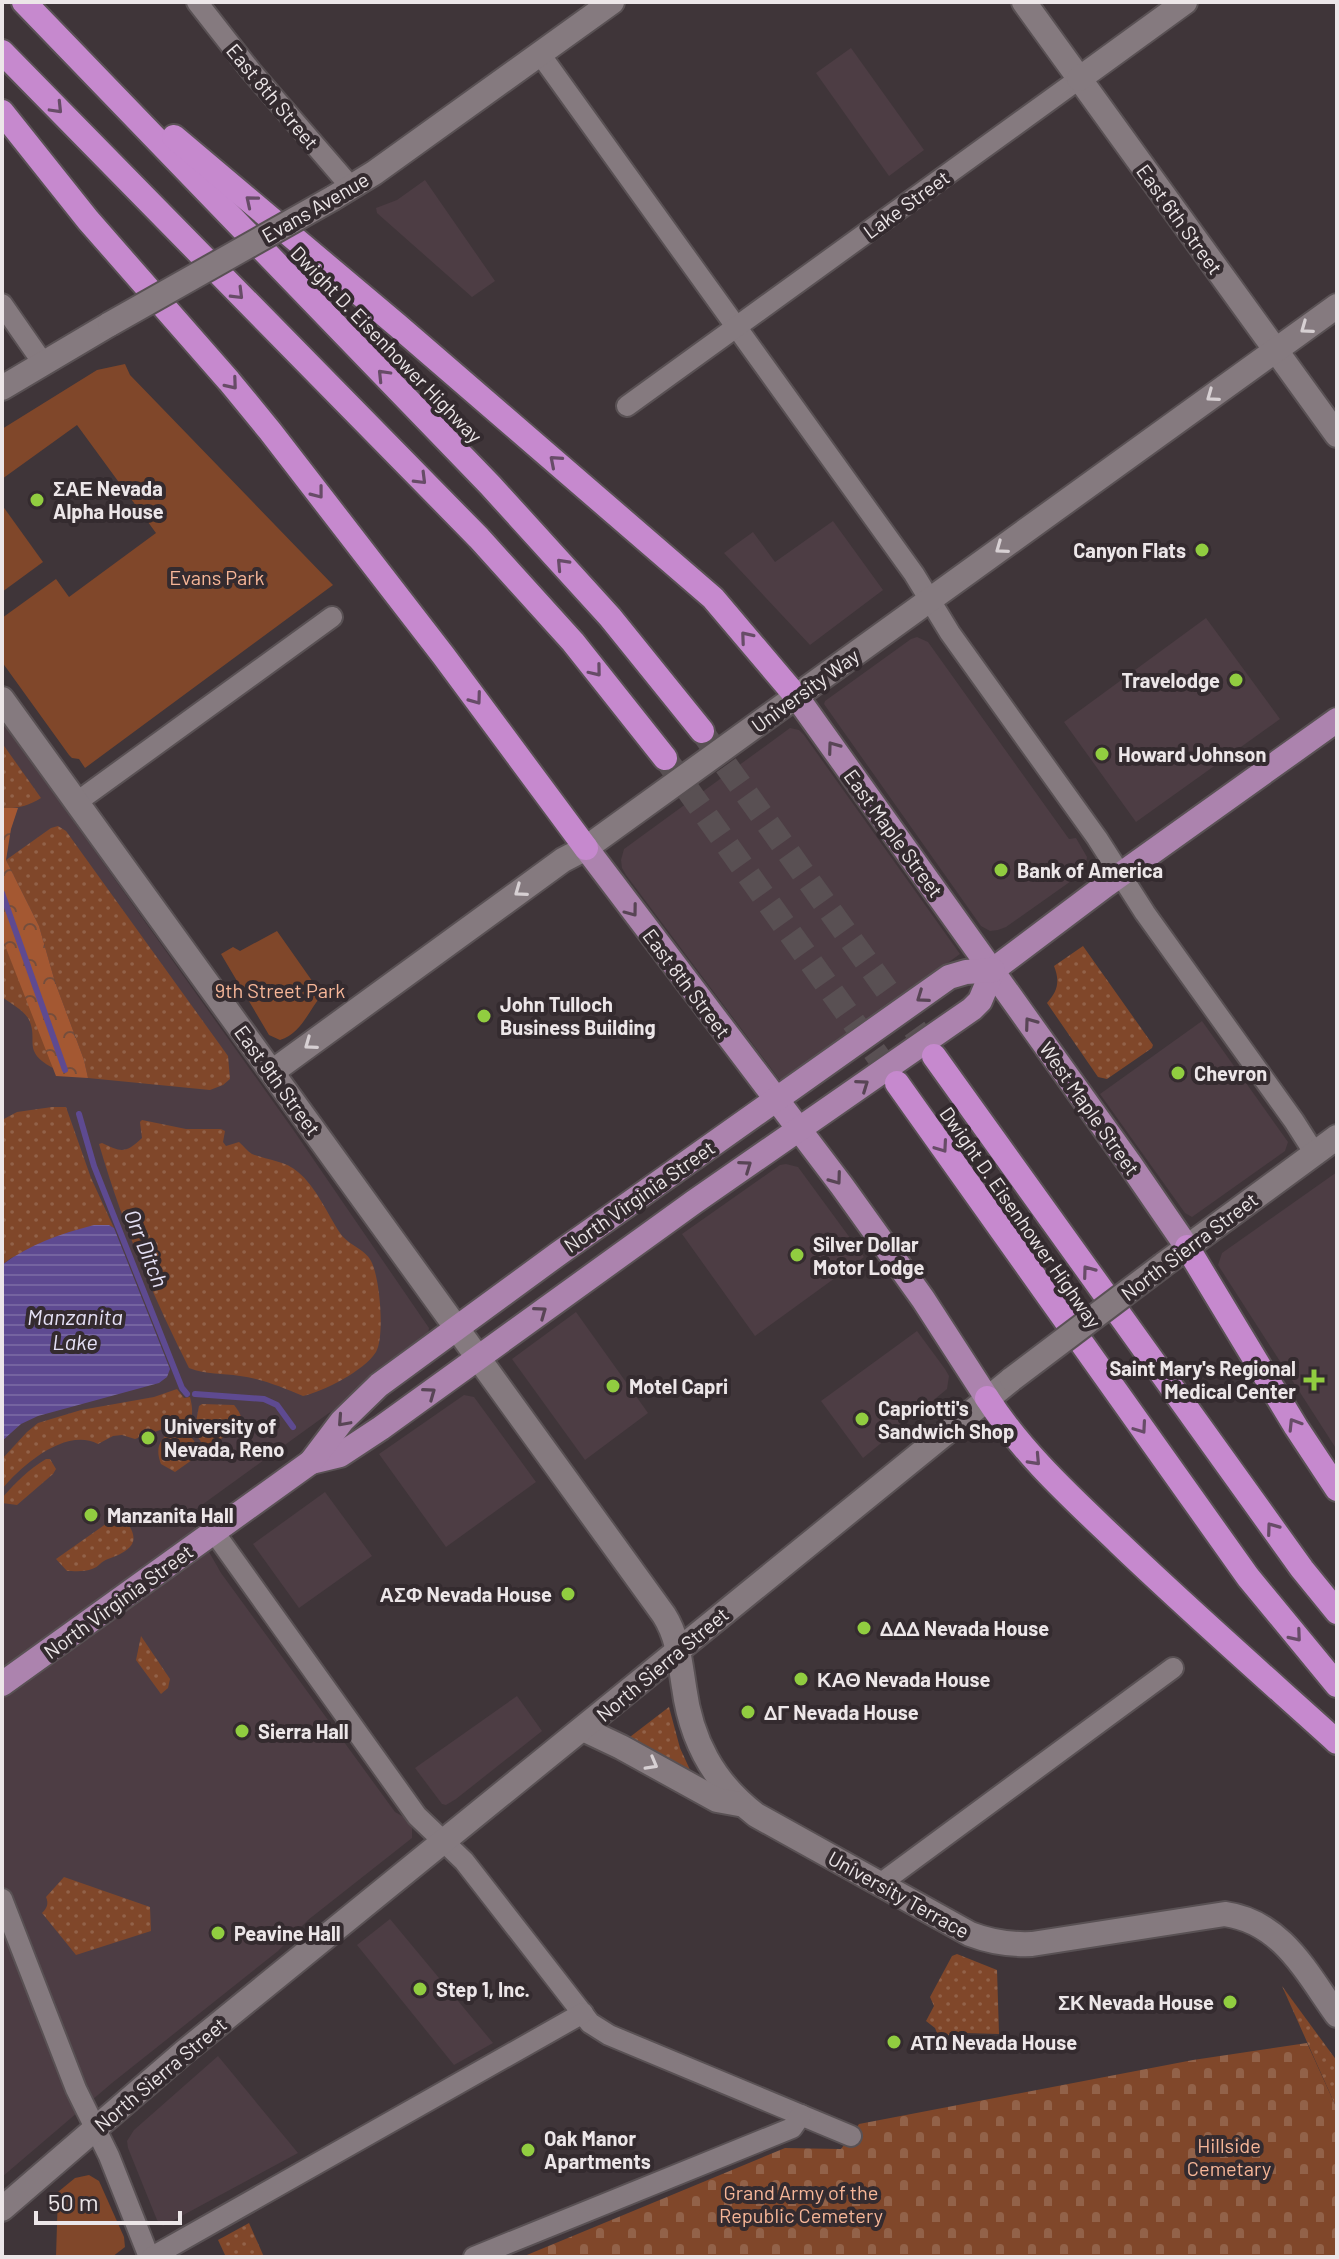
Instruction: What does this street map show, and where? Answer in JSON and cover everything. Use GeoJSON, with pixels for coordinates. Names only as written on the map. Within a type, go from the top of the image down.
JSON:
{"type":"FeatureCollection","features":[{"type":"Feature","properties":{"kind":"highway","name":"Dwight D. Eisenhower Highway"},"geometry":{"type":"LineString","coordinates":[[24,2],[490,485],[610,617],[702,731]]}},
{"type":"Feature","properties":{"kind":"highway"},"geometry":{"type":"LineString","coordinates":[[2,52],[489,548],[573,642],[665,758]]}},
{"type":"Feature","properties":{"kind":"highway"},"geometry":{"type":"LineString","coordinates":[[80,58],[433,355],[713,598],[796,696]]}},
{"type":"Feature","properties":{"kind":"highway"},"geometry":{"type":"LineString","coordinates":[[2,112],[88,220],[270,431],[443,655],[586,848]]}},
{"type":"Feature","properties":{"kind":"highway","name":"Dwight D. Eisenhower Highway"},"geometry":{"type":"LineString","coordinates":[[934,1056],[1302,1569],[1337,1612]]}},
{"type":"Feature","properties":{"kind":"highway","name":"Dwight D. Eisenhower Highway"},"geometry":{"type":"LineString","coordinates":[[897,1083],[1248,1577],[1337,1685]]}},
{"type":"Feature","properties":{"kind":"highway"},"geometry":{"type":"LineString","coordinates":[[1187,1247],[1337,1489]]}},
{"type":"Feature","properties":{"kind":"highway"},"geometry":{"type":"LineString","coordinates":[[987,1398],[1004,1424],[1053,1479],[1337,1742]]}},
{"type":"Feature","properties":{"kind":"main road","name":"East Maple Street"},"geometry":{"type":"LineString","coordinates":[[796,696],[993,970]]}},
{"type":"Feature","properties":{"kind":"main road","name":"North Virginia Street"},"geometry":{"type":"LineString","coordinates":[[311,1462],[340,1455],[381,1428],[558,1254],[788,1115],[972,1009],[980,1001],[993,970],[1337,720]]}},
{"type":"Feature","properties":{"kind":"main road","name":"East 8th Street"},"geometry":{"type":"LineString","coordinates":[[586,848],[923,1299],[987,1398]]}},
{"type":"Feature","properties":{"kind":"main road","name":"North Virginia Street"},"geometry":{"type":"LineString","coordinates":[[2,1684],[311,1462],[342,1421],[379,1385],[468,1344],[788,1115],[949,977],[993,970]]}},
{"type":"Feature","properties":{"kind":"main road","name":"West Maple Street"},"geometry":{"type":"LineString","coordinates":[[993,970],[1187,1247]]}},
{"type":"Feature","properties":{"kind":"street","name":"East 8th Street"},"geometry":{"type":"LineString","coordinates":[[197,2],[342,193]]}},
{"type":"Feature","properties":{"kind":"street","name":"Evans Avenue"},"geometry":{"type":"LineString","coordinates":[[2,388],[342,193],[611,2]]}},
{"type":"Feature","properties":{"kind":"street","name":"East 6th Street"},"geometry":{"type":"LineString","coordinates":[[1024,2],[1337,435]]}},
{"type":"Feature","properties":{"kind":"street","name":"Lake Street"},"geometry":{"type":"LineString","coordinates":[[627,406],[1185,2]]}},
{"type":"Feature","properties":{"kind":"street"},"geometry":{"type":"LineString","coordinates":[[540,54],[914,574],[950,633],[1097,838],[1145,913],[1315,1154]]}},
{"type":"Feature","properties":{"kind":"street"},"geometry":{"type":"LineString","coordinates":[[2,304],[43,363]]}},
{"type":"Feature","properties":{"kind":"street","name":"University Way"},"geometry":{"type":"LineString","coordinates":[[272,1072],[1337,306]]}},
{"type":"Feature","properties":{"kind":"street"},"geometry":{"type":"LineString","coordinates":[[77,802],[332,617]]}},
{"type":"Feature","properties":{"kind":"street","name":"East 9th Street"},"geometry":{"type":"LineString","coordinates":[[2,699],[664,1615],[679,1650]]}},
{"type":"Feature","properties":{"kind":"street","name":"North Sierra Street"},"geometry":{"type":"LineString","coordinates":[[2,2209],[183,2053],[987,1398],[1337,1137]]}},
{"type":"Feature","properties":{"kind":"street"},"geometry":{"type":"LineString","coordinates":[[214,1532],[417,1816],[464,1861],[599,2030],[851,2136]]}},
{"type":"Feature","properties":{"kind":"street","name":"University Terrace"},"geometry":{"type":"LineString","coordinates":[[679,1650],[687,1706],[703,1753],[721,1783],[741,1804],[970,1934],[1009,1945],[1032,1944],[1225,1914],[1241,1916],[1272,1932],[1337,2015]]}},
{"type":"Feature","properties":{"kind":"street"},"geometry":{"type":"LineString","coordinates":[[880,1884],[1173,1668]]}},
{"type":"Feature","properties":{"kind":"street"},"geometry":{"type":"LineString","coordinates":[[583,1729],[717,1800],[741,1804]]}},
{"type":"Feature","properties":{"kind":"street"},"geometry":{"type":"LineString","coordinates":[[2,1899],[76,2089],[109,2156],[151,2257],[583,2013]]}},
{"type":"Feature","properties":{"kind":"street"},"geometry":{"type":"LineString","coordinates":[[474,2257],[792,2128],[801,2115]]}},
{"type":"Feature","properties":{"kind":"shaded area"},"geometry":{"type":"Polygon","coordinates":[[[851,48],[924,150],[889,176],[816,73],[851,48]]]}},
{"type":"Feature","properties":{"kind":"shaded area"},"geometry":{"type":"Polygon","coordinates":[[[425,180],[495,281],[472,297],[377,213],[376,208],[397,200],[425,180]]]}},
{"type":"Feature","properties":{"kind":"shaded area"},"geometry":{"type":"Polygon","coordinates":[[[833,521],[883,590],[810,645],[724,553],[753,532],[775,562],[833,521]]]}},
{"type":"Feature","properties":{"kind":"shaded area"},"geometry":{"type":"Polygon","coordinates":[[[1206,618],[1280,719],[1136,822],[1064,722],[1206,618]]]}},
{"type":"Feature","properties":{"kind":"shaded area"},"geometry":{"type":"Polygon","coordinates":[[[917,637],[928,642],[1069,839],[1076,838],[1087,857],[1081,874],[998,930],[990,931],[981,926],[824,704],[917,637]]]}},
{"type":"Feature","properties":{"kind":"shaded area","name":"University of Nevada, Reno"},"geometry":{"type":"Polygon","coordinates":[[[2,721],[294,1131],[429,1328],[423,1345],[188,1515],[221,1573],[395,1812],[409,1820],[412,1838],[308,1920],[278,1951],[112,2083],[2,2177],[2,721]]]}},
{"type":"Feature","properties":{"kind":"shaded area"},"geometry":{"type":"Polygon","coordinates":[[[790,728],[804,735],[960,954],[785,1081],[779,1079],[626,875],[621,860],[624,849],[790,728]]]}},
{"type":"Feature","properties":{"kind":"shaded area"},"geometry":{"type":"Polygon","coordinates":[[[1202,1021],[1288,1142],[1285,1151],[1192,1217],[1185,1213],[1100,1094],[1202,1021]]]}},
{"type":"Feature","properties":{"kind":"shaded area"},"geometry":{"type":"Polygon","coordinates":[[[780,1165],[798,1167],[864,1257],[755,1336],[682,1234],[780,1165]]]}},
{"type":"Feature","properties":{"kind":"shaded area","name":"Saint Mary's Regional Medical Center"},"geometry":{"type":"Polygon","coordinates":[[[1337,1172],[1337,1450],[1218,1265],[1222,1253],[1337,1172]]]}},
{"type":"Feature","properties":{"kind":"shaded area"},"geometry":{"type":"Polygon","coordinates":[[[576,1312],[648,1413],[585,1460],[512,1359],[576,1312]]]}},
{"type":"Feature","properties":{"kind":"shaded area"},"geometry":{"type":"Polygon","coordinates":[[[917,1331],[949,1376],[947,1389],[863,1458],[821,1401],[917,1331]]]}},
{"type":"Feature","properties":{"kind":"shaded area"},"geometry":{"type":"Polygon","coordinates":[[[464,1395],[474,1397],[536,1482],[446,1547],[379,1454],[464,1395]]]}},
{"type":"Feature","properties":{"kind":"shaded area"},"geometry":{"type":"Polygon","coordinates":[[[325,1492],[372,1556],[299,1608],[253,1544],[325,1492]]]}},
{"type":"Feature","properties":{"kind":"shaded area"},"geometry":{"type":"Polygon","coordinates":[[[517,1696],[542,1731],[456,1799],[442,1804],[415,1768],[517,1696]]]}},
{"type":"Feature","properties":{"kind":"shaded area"},"geometry":{"type":"Polygon","coordinates":[[[390,1919],[493,2043],[454,2065],[357,1945],[390,1919]]]}},
{"type":"Feature","properties":{"kind":"shaded area"},"geometry":{"type":"Polygon","coordinates":[[[218,2056],[298,2153],[163,2226],[157,2220],[127,2141],[134,2130],[218,2056]]]}},
{"type":"Feature","properties":{"kind":"green space","name":"Evans Park"},"geometry":{"type":"Polygon","coordinates":[[[125,364],[130,375],[333,585],[85,768],[79,759],[69,755],[2,662],[2,618],[56,579],[69,597],[156,533],[77,425],[2,479],[2,429],[97,370],[125,364]]]}},
{"type":"Feature","properties":{"kind":"green space"},"geometry":{"type":"Polygon","coordinates":[[[2,505],[43,562],[2,592],[2,505]]]}},
{"type":"Feature","properties":{"kind":"green space"},"geometry":{"type":"Polygon","coordinates":[[[2,743],[41,798],[22,806],[2,808],[2,743]]]}},
{"type":"Feature","properties":{"kind":"green space"},"geometry":{"type":"Polygon","coordinates":[[[2,808],[18,808],[6,860],[39,926],[88,1078],[56,1076],[2,938],[2,808]]]}},
{"type":"Feature","properties":{"kind":"green space"},"geometry":{"type":"Polygon","coordinates":[[[58,826],[66,831],[228,1056],[230,1079],[223,1085],[210,1090],[88,1078],[39,926],[6,860],[58,826]]]}},
{"type":"Feature","properties":{"kind":"green space","name":"9th Street Park"},"geometry":{"type":"Polygon","coordinates":[[[277,931],[322,995],[299,1027],[280,1040],[269,1035],[221,954],[233,947],[240,951],[277,931]]]}},
{"type":"Feature","properties":{"kind":"green space"},"geometry":{"type":"Polygon","coordinates":[[[2,938],[53,1068],[43,1062],[34,1050],[28,1018],[2,997],[2,938]]]}},
{"type":"Feature","properties":{"kind":"green space"},"geometry":{"type":"Polygon","coordinates":[[[1083,946],[1153,1045],[1107,1079],[1098,1077],[1047,1003],[1057,986],[1054,966],[1083,946]]]}},
{"type":"Feature","properties":{"kind":"green space"},"geometry":{"type":"Polygon","coordinates":[[[66,1107],[91,1178],[114,1228],[109,1225],[11,1258],[2,1265],[2,1120],[17,1112],[66,1107]]]}},
{"type":"Feature","properties":{"kind":"green space"},"geometry":{"type":"Polygon","coordinates":[[[142,1120],[186,1129],[221,1129],[225,1131],[223,1142],[226,1146],[239,1142],[252,1154],[288,1165],[304,1178],[340,1233],[368,1257],[374,1269],[380,1307],[380,1334],[376,1352],[370,1359],[343,1379],[303,1396],[257,1379],[189,1368],[139,1258],[99,1144],[119,1150],[131,1147],[142,1138],[142,1120]]]}},
{"type":"Feature","properties":{"kind":"green space"},"geometry":{"type":"Polygon","coordinates":[[[177,1389],[184,1398],[190,1397],[192,1412],[189,1428],[174,1425],[135,1439],[122,1435],[98,1444],[72,1440],[59,1444],[21,1469],[2,1489],[2,1459],[38,1423],[81,1410],[154,1397],[177,1389]]]}},
{"type":"Feature","properties":{"kind":"green space"},"geometry":{"type":"Polygon","coordinates":[[[202,1404],[234,1405],[242,1424],[204,1451],[192,1431],[202,1404]]]}},
{"type":"Feature","properties":{"kind":"green space"},"geometry":{"type":"Polygon","coordinates":[[[174,1431],[191,1437],[199,1455],[175,1472],[161,1464],[158,1453],[162,1440],[174,1431]]]}},
{"type":"Feature","properties":{"kind":"green space"},"geometry":{"type":"Polygon","coordinates":[[[50,1459],[56,1469],[53,1474],[17,1505],[2,1503],[2,1498],[17,1482],[50,1459]]]}},
{"type":"Feature","properties":{"kind":"green space"},"geometry":{"type":"Polygon","coordinates":[[[120,1514],[133,1536],[131,1546],[125,1551],[87,1571],[67,1571],[56,1559],[120,1514]]]}},
{"type":"Feature","properties":{"kind":"green space"},"geometry":{"type":"Polygon","coordinates":[[[141,1636],[170,1679],[168,1688],[161,1694],[136,1660],[141,1636]]]}},
{"type":"Feature","properties":{"kind":"green space"},"geometry":{"type":"Polygon","coordinates":[[[669,1707],[680,1748],[691,1772],[626,1740],[669,1707]]]}},
{"type":"Feature","properties":{"kind":"green space"},"geometry":{"type":"Polygon","coordinates":[[[64,1877],[150,1907],[151,1931],[76,1955],[42,1913],[47,1906],[46,1897],[64,1877]]]}},
{"type":"Feature","properties":{"kind":"green space"},"geometry":{"type":"Polygon","coordinates":[[[957,1954],[997,1970],[999,2034],[964,2033],[954,2037],[937,2033],[926,2021],[934,2006],[930,1997],[952,1956],[957,1954]]]}},
{"type":"Feature","properties":{"kind":"green space"},"geometry":{"type":"Polygon","coordinates":[[[1282,1986],[1337,2061],[1337,2109],[1282,1986]]]}},
{"type":"Feature","properties":{"kind":"green space","name":"Hillside Cemetary"},"geometry":{"type":"Polygon","coordinates":[[[1307,2043],[1337,2109],[1337,2257],[522,2257],[785,2148],[841,2149],[859,2124],[1193,2060],[1307,2043]]]}},
{"type":"Feature","properties":{"kind":"green space"},"geometry":{"type":"Polygon","coordinates":[[[89,2175],[99,2181],[124,2237],[125,2247],[112,2257],[56,2257],[58,2192],[75,2178],[89,2175]]]}},
{"type":"Feature","properties":{"kind":"green space"},"geometry":{"type":"Polygon","coordinates":[[[249,2223],[264,2257],[226,2257],[218,2240],[249,2223]]]}},
{"type":"Feature","properties":{"kind":"water","name":"Manzanita Lake"},"geometry":{"type":"Polygon","coordinates":[[[94,1225],[114,1228],[170,1369],[167,1377],[159,1383],[38,1416],[21,1424],[2,1441],[2,1265],[46,1240],[94,1225]]]}},
{"type":"Feature","properties":{"kind":"waterway","name":"Orr Ditch"},"geometry":{"type":"LineString","coordinates":[[2,893],[65,1070]]}},
{"type":"Feature","properties":{"kind":"waterway","name":"Orr Ditch"},"geometry":{"type":"LineString","coordinates":[[79,1114],[94,1166],[187,1394]]}},
{"type":"Feature","properties":{"kind":"waterway","name":"Orr Ditch"},"geometry":{"type":"LineString","coordinates":[[195,1394],[264,1399],[277,1405],[293,1427]]}},
{"type":"Feature","properties":{"kind":"tunnel"},"geometry":{"type":"LineString","coordinates":[[705,736],[934,1056]]}},
{"type":"Feature","properties":{"kind":"tunnel"},"geometry":{"type":"LineString","coordinates":[[665,758],[897,1083]]}},
{"type":"Feature","properties":{"kind":"place","name":"ΣΑΕ Nevada Alpha House"},"geometry":{"type":"Point","coordinates":[37,500]}},
{"type":"Feature","properties":{"kind":"place","name":"Canyon Flats"},"geometry":{"type":"Point","coordinates":[1202,550]}},
{"type":"Feature","properties":{"kind":"place","name":"Travelodge"},"geometry":{"type":"Point","coordinates":[1236,680]}},
{"type":"Feature","properties":{"kind":"place","name":"Howard Johnson"},"geometry":{"type":"Point","coordinates":[1102,754]}},
{"type":"Feature","properties":{"kind":"place","name":"Bank of America"},"geometry":{"type":"Point","coordinates":[1001,870]}},
{"type":"Feature","properties":{"kind":"place","name":"John Tulloch Business Building"},"geometry":{"type":"Point","coordinates":[484,1016]}},
{"type":"Feature","properties":{"kind":"place","name":"Chevron"},"geometry":{"type":"Point","coordinates":[1178,1073]}},
{"type":"Feature","properties":{"kind":"place","name":"Silver Dollar Motor Lodge"},"geometry":{"type":"Point","coordinates":[797,1255]}},
{"type":"Feature","properties":{"kind":"place","name":"Saint Mary's Regional Medical Center"},"geometry":{"type":"Point","coordinates":[1314,1380]}},
{"type":"Feature","properties":{"kind":"place","name":"Motel Capri"},"geometry":{"type":"Point","coordinates":[613,1386]}},
{"type":"Feature","properties":{"kind":"place","name":"Capriotti's Sandwich Shop"},"geometry":{"type":"Point","coordinates":[862,1419]}},
{"type":"Feature","properties":{"kind":"place","name":"University of Nevada, Reno"},"geometry":{"type":"Point","coordinates":[148,1438]}},
{"type":"Feature","properties":{"kind":"place","name":"Manzanita Hall"},"geometry":{"type":"Point","coordinates":[91,1515]}},
{"type":"Feature","properties":{"kind":"place","name":"ΑΣΦ Nevada House"},"geometry":{"type":"Point","coordinates":[568,1594]}},
{"type":"Feature","properties":{"kind":"place","name":"ΔΔΔ Nevada House"},"geometry":{"type":"Point","coordinates":[864,1628]}},
{"type":"Feature","properties":{"kind":"place","name":"ΚΑΘ Nevada House"},"geometry":{"type":"Point","coordinates":[801,1679]}},
{"type":"Feature","properties":{"kind":"place","name":"ΔΓ Nevada House"},"geometry":{"type":"Point","coordinates":[748,1712]}},
{"type":"Feature","properties":{"kind":"place","name":"Sierra Hall"},"geometry":{"type":"Point","coordinates":[242,1731]}},
{"type":"Feature","properties":{"kind":"place","name":"Peavine Hall"},"geometry":{"type":"Point","coordinates":[218,1933]}},
{"type":"Feature","properties":{"kind":"place","name":"Step 1, Inc."},"geometry":{"type":"Point","coordinates":[420,1989]}},
{"type":"Feature","properties":{"kind":"place","name":"ΣΚ Nevada House"},"geometry":{"type":"Point","coordinates":[1230,2002]}},
{"type":"Feature","properties":{"kind":"place","name":"ΑΤΩ Nevada House"},"geometry":{"type":"Point","coordinates":[894,2042]}},
{"type":"Feature","properties":{"kind":"place","name":"Oak Manor Apartments"},"geometry":{"type":"Point","coordinates":[528,2150]}},
{"type":"Feature","properties":{"kind":"park label","name":"Grand Army of the Republic Cemetery"},"geometry":{"type":"Point","coordinates":[801,2204]}}]}
